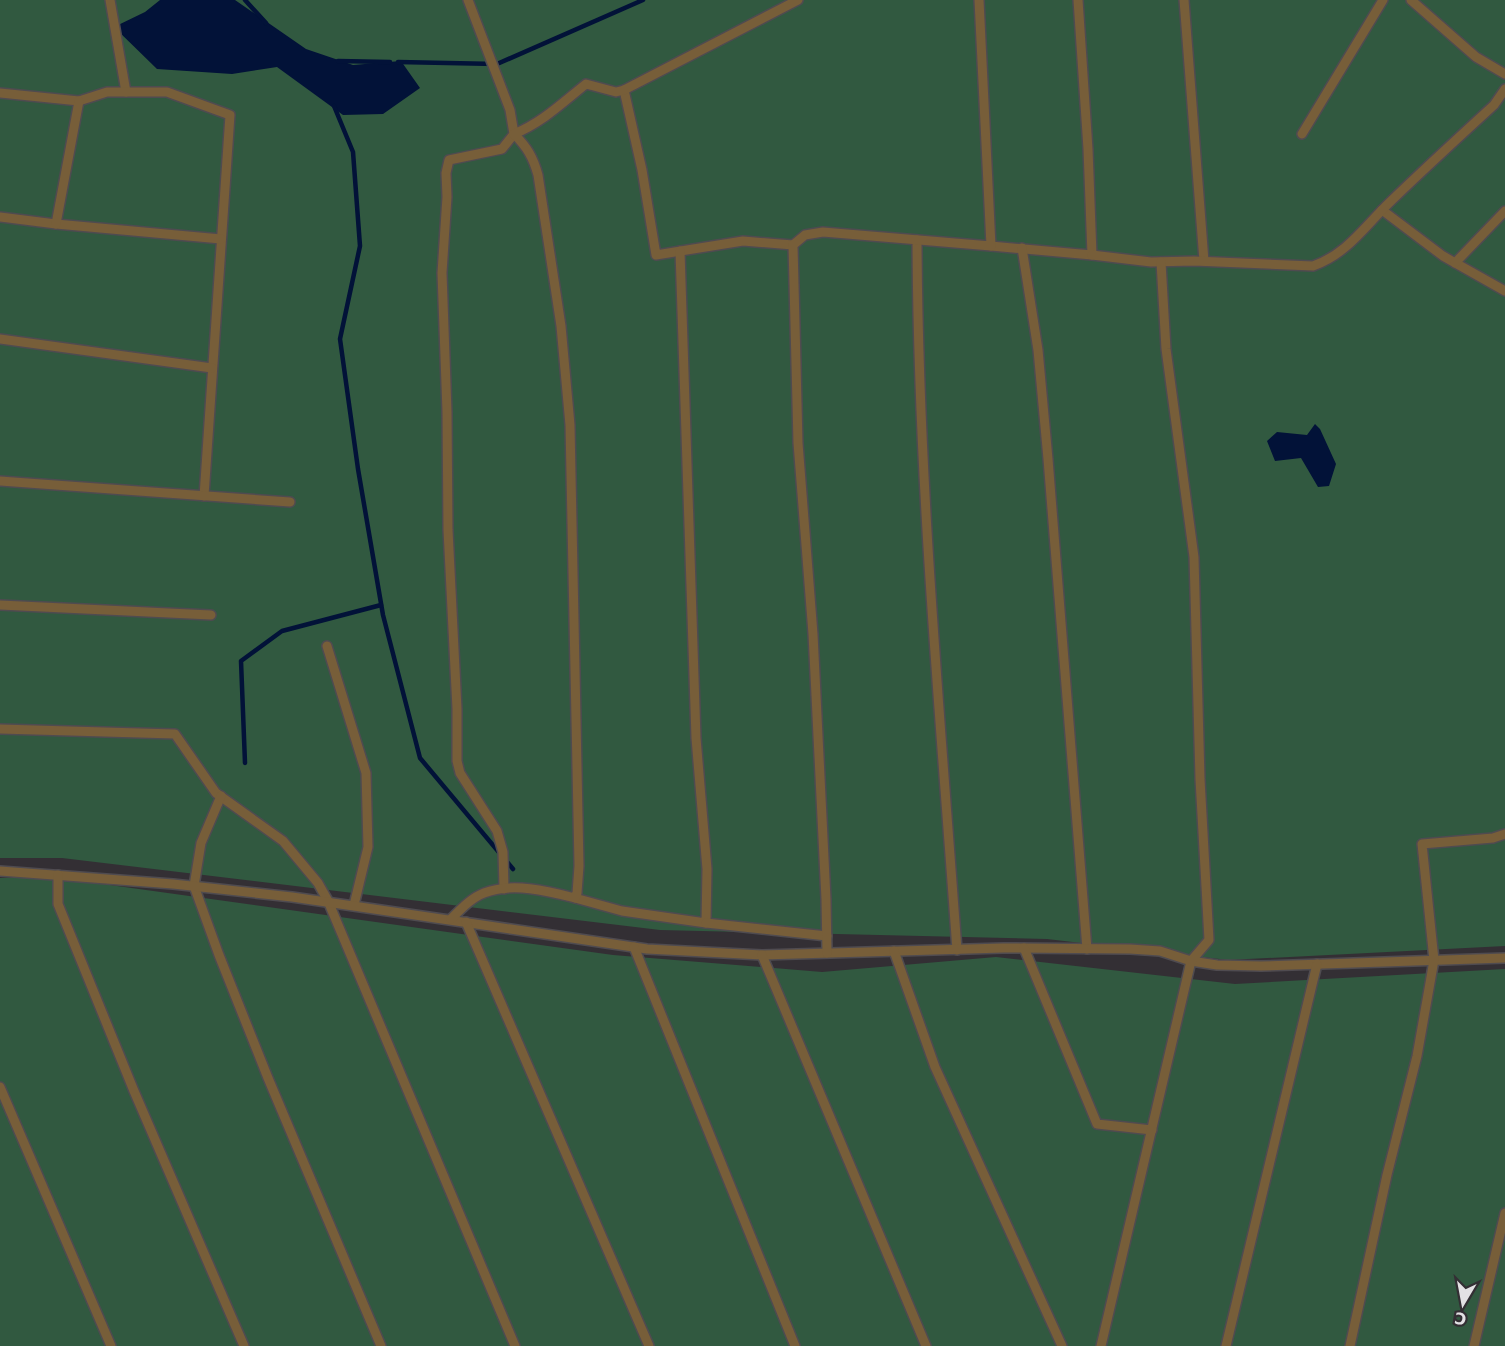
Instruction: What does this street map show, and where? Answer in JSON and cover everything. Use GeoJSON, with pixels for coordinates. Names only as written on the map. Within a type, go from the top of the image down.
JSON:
{"type":"FeatureCollection","features":[{"type":"Feature","properties":{"kind":"lane"},"geometry":{"type":"LineString","coordinates":[[110,0],[126,92]]}},
{"type":"Feature","properties":{"kind":"lane"},"geometry":{"type":"LineString","coordinates":[[468,0],[510,110],[514,134],[534,160],[561,326],[570,425],[579,866],[575,898]]}},
{"type":"Feature","properties":{"kind":"lane"},"geometry":{"type":"LineString","coordinates":[[504,889],[503,852],[497,831],[460,773],[458,761],[458,710],[448,530],[442,273],[447,197],[446,173],[450,160],[502,149],[514,134],[533,126],[551,114],[586,84],[616,92],[624,90],[798,0]]}},
{"type":"Feature","properties":{"kind":"lane"},"geometry":{"type":"LineString","coordinates":[[979,0],[991,246]]}},
{"type":"Feature","properties":{"kind":"lane"},"geometry":{"type":"LineString","coordinates":[[1078,0],[1088,149],[1092,255]]}},
{"type":"Feature","properties":{"kind":"lane"},"geometry":{"type":"LineString","coordinates":[[1184,0],[1204,261]]}},
{"type":"Feature","properties":{"kind":"lane"},"geometry":{"type":"LineString","coordinates":[[1302,134],[1383,0]]}},
{"type":"Feature","properties":{"kind":"lane"},"geometry":{"type":"LineString","coordinates":[[1411,0],[1476,57],[1505,74]]}},
{"type":"Feature","properties":{"kind":"lane"},"geometry":{"type":"LineString","coordinates":[[624,90],[642,170],[656,255],[743,241],[793,245],[805,235],[823,232],[1161,262],[1204,261],[1313,266],[1341,252],[1382,210],[1494,105],[1505,89]]}},
{"type":"Feature","properties":{"kind":"lane"},"geometry":{"type":"LineString","coordinates":[[0,93],[79,101],[107,92],[167,92],[230,114],[204,496]]}},
{"type":"Feature","properties":{"kind":"lane"},"geometry":{"type":"LineString","coordinates":[[56,224],[79,101]]}},
{"type":"Feature","properties":{"kind":"lane"},"geometry":{"type":"LineString","coordinates":[[1382,210],[1443,256],[1505,291]]}},
{"type":"Feature","properties":{"kind":"lane"},"geometry":{"type":"LineString","coordinates":[[1455,262],[1505,211]]}},
{"type":"Feature","properties":{"kind":"lane"},"geometry":{"type":"LineString","coordinates":[[0,217],[221,239]]}},
{"type":"Feature","properties":{"kind":"lane"},"geometry":{"type":"LineString","coordinates":[[917,240],[918,352],[927,533],[957,950]]}},
{"type":"Feature","properties":{"kind":"lane"},"geometry":{"type":"LineString","coordinates":[[793,245],[798,442],[813,634],[827,953]]}},
{"type":"Feature","properties":{"kind":"lane"},"geometry":{"type":"LineString","coordinates":[[1022,248],[1038,350],[1087,949]]}},
{"type":"Feature","properties":{"kind":"lane"},"geometry":{"type":"LineString","coordinates":[[680,251],[694,705],[707,869],[706,922]]}},
{"type":"Feature","properties":{"kind":"lane"},"geometry":{"type":"LineString","coordinates":[[1101,1346],[1191,961],[1209,940],[1200,779],[1194,557],[1166,349],[1161,262]]}},
{"type":"Feature","properties":{"kind":"lane"},"geometry":{"type":"LineString","coordinates":[[0,339],[212,368]]}},
{"type":"Feature","properties":{"kind":"lane"},"geometry":{"type":"LineString","coordinates":[[0,481],[290,502]]}},
{"type":"Feature","properties":{"kind":"lane"},"geometry":{"type":"LineString","coordinates":[[0,605],[211,615]]}},
{"type":"Feature","properties":{"kind":"lane"},"geometry":{"type":"LineString","coordinates":[[327,646],[366,773],[368,847],[354,905]]}},
{"type":"Feature","properties":{"kind":"lane"},"geometry":{"type":"LineString","coordinates":[[0,729],[175,734],[216,793],[283,841],[318,883],[328,901],[515,1346]]}},
{"type":"Feature","properties":{"kind":"lane"},"geometry":{"type":"LineString","coordinates":[[220,796],[201,843],[194,886],[264,1068],[381,1346]]}},
{"type":"Feature","properties":{"kind":"lane"},"geometry":{"type":"LineString","coordinates":[[1350,1346],[1387,1175],[1417,1056],[1434,960],[1422,844],[1493,838],[1505,834]]}},
{"type":"Feature","properties":{"kind":"lane"},"geometry":{"type":"LineString","coordinates":[[0,872],[194,886],[328,901],[634,947],[762,955],[1024,948],[1087,949],[1161,951],[1191,961],[1217,965],[1261,966],[1505,958]]}},
{"type":"Feature","properties":{"kind":"lane"},"geometry":{"type":"LineString","coordinates":[[58,875],[58,904],[134,1091],[244,1346]]}},
{"type":"Feature","properties":{"kind":"lane"},"geometry":{"type":"LineString","coordinates":[[451,920],[469,902],[485,892],[504,889],[536,889],[622,911],[826,936]]}},
{"type":"Feature","properties":{"kind":"lane"},"geometry":{"type":"LineString","coordinates":[[466,922],[649,1346]]}},
{"type":"Feature","properties":{"kind":"lane"},"geometry":{"type":"LineString","coordinates":[[634,947],[795,1346]]}},
{"type":"Feature","properties":{"kind":"lane"},"geometry":{"type":"LineString","coordinates":[[1024,948],[1097,1124],[1152,1130]]}},
{"type":"Feature","properties":{"kind":"lane"},"geometry":{"type":"LineString","coordinates":[[894,951],[935,1067],[1062,1346]]}},
{"type":"Feature","properties":{"kind":"lane"},"geometry":{"type":"LineString","coordinates":[[762,955],[926,1346]]}},
{"type":"Feature","properties":{"kind":"lane"},"geometry":{"type":"LineString","coordinates":[[1226,1346],[1317,964]]}},
{"type":"Feature","properties":{"kind":"lane"},"geometry":{"type":"LineString","coordinates":[[0,1087],[111,1346]]}},
{"type":"Feature","properties":{"kind":"lane"},"geometry":{"type":"LineString","coordinates":[[1474,1346],[1505,1213]]}},
{"type":"Feature","properties":{"kind":"green space"},"geometry":{"type":"Polygon","coordinates":[[[0,0],[1505,0],[1505,946],[1228,960],[1047,939],[660,930],[62,858],[0,858],[0,0]]]}},
{"type":"Feature","properties":{"kind":"green space"},"geometry":{"type":"Polygon","coordinates":[[[45,876],[613,955],[822,972],[996,957],[1235,984],[1505,969],[1505,1346],[0,1346],[0,878],[45,876]]]}},
{"type":"Feature","properties":{"kind":"water"},"geometry":{"type":"Polygon","coordinates":[[[160,0],[235,0],[306,49],[353,65],[401,61],[420,88],[383,114],[343,115],[277,67],[232,74],[157,69],[114,27],[145,12],[160,0]]]}},
{"type":"Feature","properties":{"kind":"water"},"geometry":{"type":"Polygon","coordinates":[[[1315,424],[1320,429],[1336,464],[1329,486],[1318,487],[1301,458],[1275,461],[1267,441],[1277,432],[1307,435],[1315,424]]]}},
{"type":"Feature","properties":{"kind":"waterway"},"geometry":{"type":"LineString","coordinates":[[245,0],[266,23]]}},
{"type":"Feature","properties":{"kind":"waterway"},"geometry":{"type":"LineString","coordinates":[[398,62],[497,64],[643,0]]}},
{"type":"Feature","properties":{"kind":"waterway"},"geometry":{"type":"LineString","coordinates":[[338,61],[390,62]]}},
{"type":"Feature","properties":{"kind":"waterway"},"geometry":{"type":"LineString","coordinates":[[334,106],[353,152],[360,246],[340,339],[358,469],[383,615],[420,758],[513,869]]}},
{"type":"Feature","properties":{"kind":"waterway"},"geometry":{"type":"LineString","coordinates":[[245,763],[241,661],[282,631],[381,605]]}}]}
